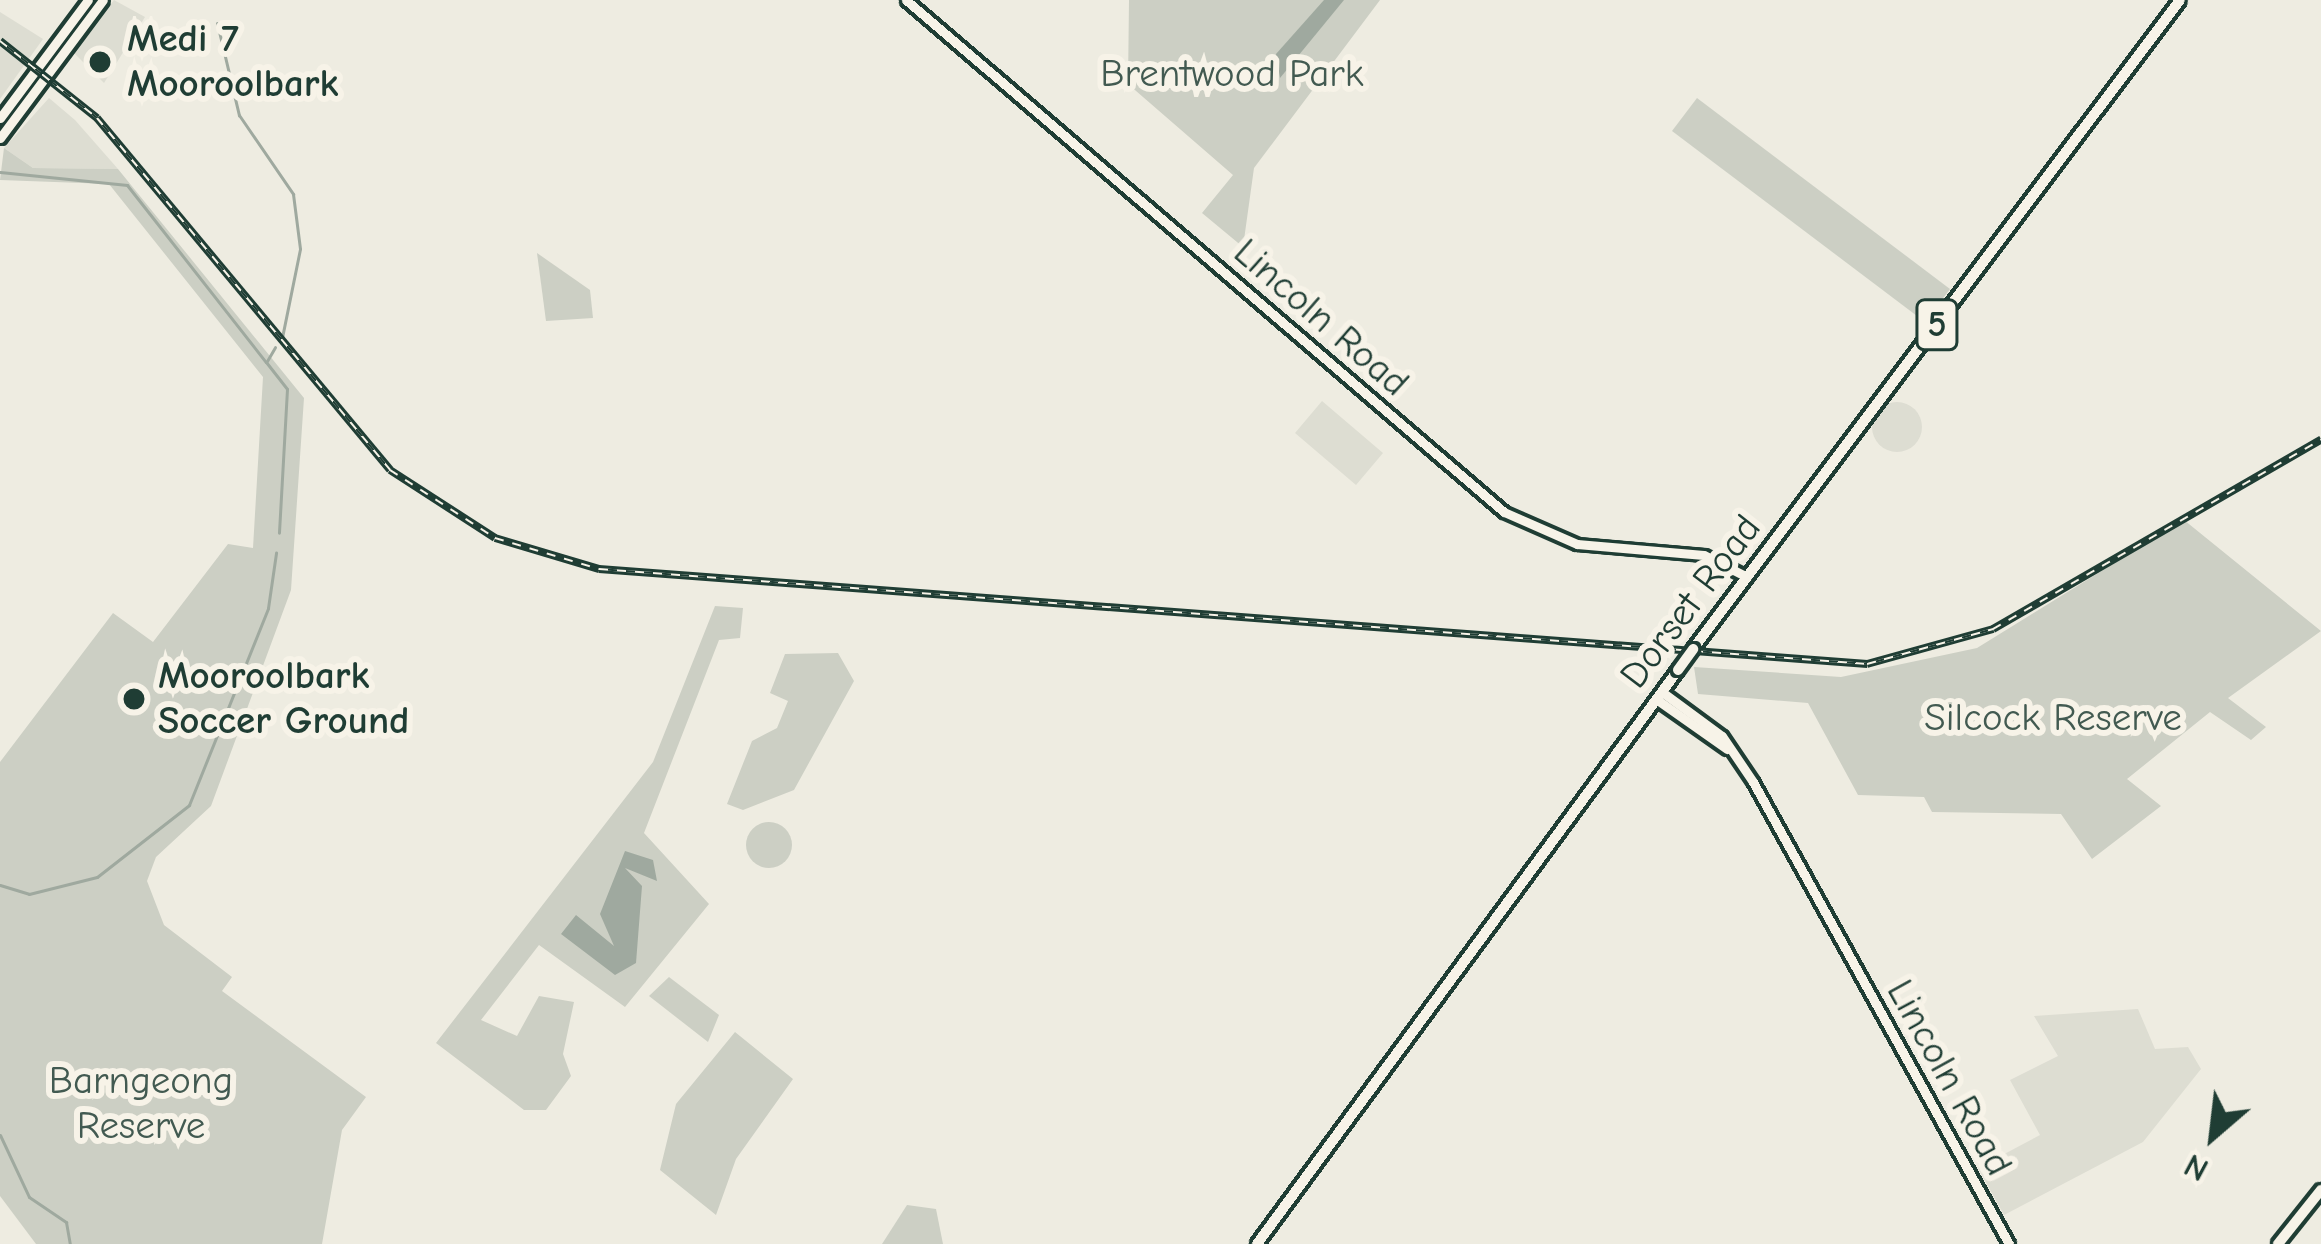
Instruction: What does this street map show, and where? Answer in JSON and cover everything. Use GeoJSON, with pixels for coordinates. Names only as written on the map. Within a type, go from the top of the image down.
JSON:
{"type":"FeatureCollection","features":[{"type":"Feature","properties":{"kind":"main road","name":"Lincoln Road"},"geometry":{"type":"LineString","coordinates":[[906,0],[1504,512],[1577,544],[1704,555],[1747,577]]}},
{"type":"Feature","properties":{"kind":"main road","name":"Dorset Road"},"geometry":{"type":"LineString","coordinates":[[1257,1244],[1693,649],[2180,0]]}},
{"type":"Feature","properties":{"kind":"main road"},"geometry":{"type":"LineString","coordinates":[[0,118],[96,1]]}},
{"type":"Feature","properties":{"kind":"main road"},"geometry":{"type":"LineString","coordinates":[[0,138],[96,1]]}},
{"type":"Feature","properties":{"kind":"main road"},"geometry":{"type":"LineString","coordinates":[[1677,672],[1685,705]]}},
{"type":"Feature","properties":{"kind":"main road","name":"Lincoln Road"},"geometry":{"type":"LineString","coordinates":[[1659,696],[1685,705],[1732,752],[2009,1244]]}},
{"type":"Feature","properties":{"kind":"main road","name":"Lincoln Road"},"geometry":{"type":"LineString","coordinates":[[1659,696],[1732,752]]}},
{"type":"Feature","properties":{"kind":"main road"},"geometry":{"type":"LineString","coordinates":[[2278,1244],[2321,1190]]}},
{"type":"Feature","properties":{"kind":"shaded area"},"geometry":{"type":"Polygon","coordinates":[[[114,0],[145,17],[104,83],[74,53],[114,0]]]}},
{"type":"Feature","properties":{"kind":"shaded area"},"geometry":{"type":"Polygon","coordinates":[[[1324,0],[1344,0],[1280,78],[1276,54],[1324,0]]]}},
{"type":"Feature","properties":{"kind":"shaded area"},"geometry":{"type":"Polygon","coordinates":[[[0,12],[43,39],[0,99],[0,12]]]}},
{"type":"Feature","properties":{"kind":"shaded area"},"geometry":{"type":"Polygon","coordinates":[[[49,98],[118,169],[33,168],[4,148],[49,98]]]}},
{"type":"Feature","properties":{"kind":"shaded area"},"geometry":{"type":"Polygon","coordinates":[[[1322,401],[1383,453],[1356,485],[1295,433],[1322,401]]]}},
{"type":"Feature","properties":{"kind":"shaded area"},"geometry":{"type":"Polygon","coordinates":[[[1897,402],[1915,409],[1922,427],[1915,445],[1897,452],[1879,445],[1872,427],[1879,409],[1897,402]]]}},
{"type":"Feature","properties":{"kind":"shaded area"},"geometry":{"type":"Polygon","coordinates":[[[625,851],[653,860],[657,881],[625,868],[642,886],[636,963],[615,975],[561,934],[576,915],[614,946],[600,914],[625,851]]]}},
{"type":"Feature","properties":{"kind":"shaded area"},"geometry":{"type":"Polygon","coordinates":[[[2138,1009],[2155,1049],[2188,1047],[2201,1069],[2143,1142],[2004,1215],[1978,1168],[2040,1135],[2010,1080],[2058,1056],[2034,1016],[2138,1009]]]}},
{"type":"Feature","properties":{"kind":"green space","name":"Brentwood Park"},"geometry":{"type":"Polygon","coordinates":[[[1129,0],[1380,0],[1254,168],[1243,247],[1202,213],[1233,175],[1128,84],[1129,0]]]}},
{"type":"Feature","properties":{"kind":"green space"},"geometry":{"type":"Polygon","coordinates":[[[1697,98],[1950,289],[1925,322],[1672,131],[1697,98]]]}},
{"type":"Feature","properties":{"kind":"green space","name":"Barngeong Reserve"},"geometry":{"type":"Polygon","coordinates":[[[4,148],[33,168],[118,169],[304,398],[291,590],[211,806],[156,857],[147,881],[164,925],[232,977],[222,991],[366,1097],[342,1130],[322,1244],[36,1244],[0,1196],[0,762],[113,613],[153,642],[228,544],[253,548],[263,377],[109,184],[0,180],[4,148]]]}},
{"type":"Feature","properties":{"kind":"green space"},"geometry":{"type":"Polygon","coordinates":[[[537,253],[590,290],[593,318],[546,321],[537,253]]]}},
{"type":"Feature","properties":{"kind":"green space","name":"Silcock Reserve"},"geometry":{"type":"Polygon","coordinates":[[[2184,520],[2321,631],[2228,698],[2266,727],[2251,740],[2210,712],[2127,779],[2161,806],[2092,859],[2061,814],[1932,812],[1924,797],[1858,795],[1808,703],[1698,694],[1694,667],[1841,677],[1977,648],[2184,520]]]}},
{"type":"Feature","properties":{"kind":"green space"},"geometry":{"type":"Polygon","coordinates":[[[715,606],[743,608],[740,638],[719,640],[644,833],[709,904],[625,1007],[539,945],[481,1020],[517,1036],[539,996],[574,1002],[563,1054],[571,1076],[546,1110],[524,1110],[436,1043],[653,762],[715,606]]]}},
{"type":"Feature","properties":{"kind":"green space"},"geometry":{"type":"Polygon","coordinates":[[[838,653],[854,681],[794,790],[743,810],[727,804],[752,741],[777,728],[788,701],[770,693],[785,654],[838,653]]]}},
{"type":"Feature","properties":{"kind":"green space"},"geometry":{"type":"Polygon","coordinates":[[[769,822],[785,829],[792,845],[785,861],[769,868],[753,861],[746,845],[753,829],[769,822]]]}},
{"type":"Feature","properties":{"kind":"green space"},"geometry":{"type":"Polygon","coordinates":[[[669,977],[719,1015],[708,1042],[649,996],[669,977]]]}},
{"type":"Feature","properties":{"kind":"green space"},"geometry":{"type":"Polygon","coordinates":[[[735,1032],[793,1079],[736,1159],[716,1215],[660,1170],[676,1104],[735,1032]]]}},
{"type":"Feature","properties":{"kind":"green space"},"geometry":{"type":"Polygon","coordinates":[[[907,1205],[936,1209],[943,1244],[882,1244],[907,1205]]]}},
{"type":"Feature","properties":{"kind":"waterway"},"geometry":{"type":"LineString","coordinates":[[217,23],[239,115],[293,194],[300,249],[281,342]]}},
{"type":"Feature","properties":{"kind":"waterway"},"geometry":{"type":"LineString","coordinates":[[0,172],[127,185],[287,389],[279,533]]}},
{"type":"Feature","properties":{"kind":"waterway"},"geometry":{"type":"LineString","coordinates":[[267,361],[275,347]]}},
{"type":"Feature","properties":{"kind":"waterway"},"geometry":{"type":"LineString","coordinates":[[0,885],[29,894],[97,877],[189,805],[268,608],[276,553]]}},
{"type":"Feature","properties":{"kind":"waterway"},"geometry":{"type":"LineString","coordinates":[[0,1135],[29,1197],[66,1222],[70,1244]]}},
{"type":"Feature","properties":{"kind":"railway"},"geometry":{"type":"LineString","coordinates":[[0,41],[97,118],[390,470],[495,538],[599,569],[1867,664],[1993,629],[2321,440]]}},
{"type":"Feature","properties":{"kind":"place","name":"Medi 7 Mooroolbark"},"geometry":{"type":"Point","coordinates":[100,62]}},
{"type":"Feature","properties":{"kind":"place","name":"Mooroolbark Soccer Ground"},"geometry":{"type":"Point","coordinates":[134,699]}}]}
